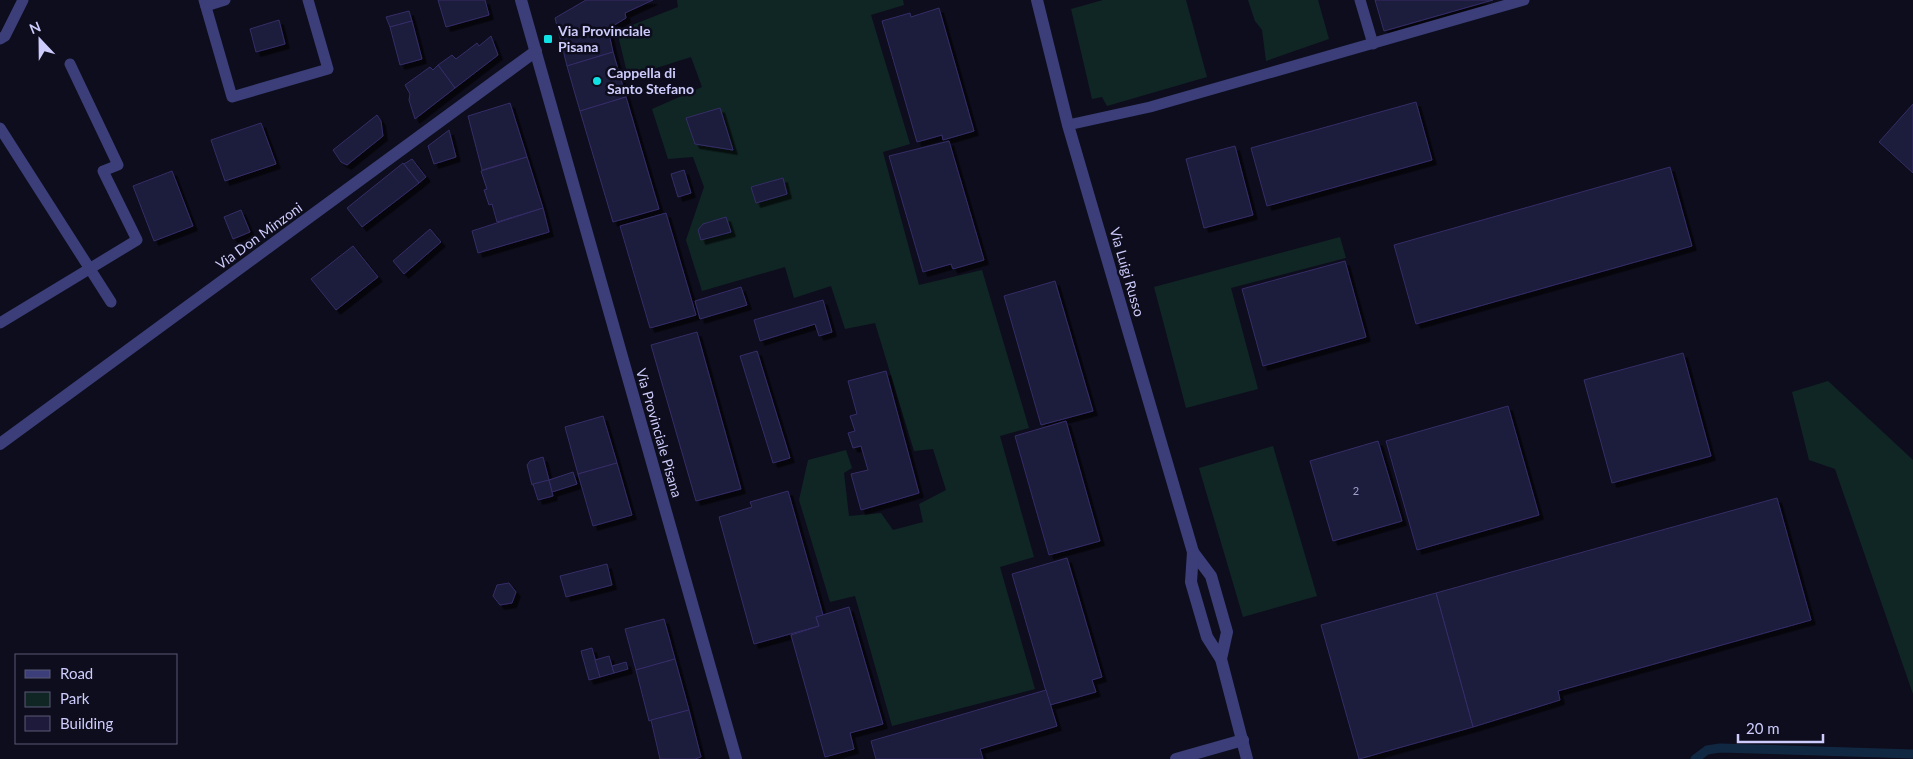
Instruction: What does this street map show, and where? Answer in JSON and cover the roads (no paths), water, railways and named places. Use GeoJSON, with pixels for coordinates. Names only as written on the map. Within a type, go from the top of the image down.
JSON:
{"type":"FeatureCollection","features":[{"type":"Feature","properties":{"kind":"street","name":"Via Provinciale Pisana"},"geometry":{"type":"LineString","coordinates":[[521,0],[736,759]]}},
{"type":"Feature","properties":{"kind":"street","name":"Via Luigi Russo"},"geometry":{"type":"LineString","coordinates":[[1037,0],[1068,124],[1193,552],[1191,582],[1207,637],[1221,659],[1247,759]]}},
{"type":"Feature","properties":{"kind":"street","name":"Via Don Minzoni"},"geometry":{"type":"LineString","coordinates":[[0,444],[536,51]]}},
{"type":"Feature","properties":{"kind":"street","name":"Via Luigi Russo"},"geometry":{"type":"LineString","coordinates":[[1193,552],[1211,576],[1227,632],[1221,659]]}},
{"type":"Feature","properties":{"kind":"street"},"geometry":{"type":"LineString","coordinates":[[1176,759],[1242,740]]}},
{"type":"Feature","properties":{"kind":"lane"},"geometry":{"type":"LineString","coordinates":[[0,39],[5,36],[23,0]]}},
{"type":"Feature","properties":{"kind":"lane"},"geometry":{"type":"LineString","coordinates":[[225,0],[205,3],[232,97],[328,69],[308,0]]}},
{"type":"Feature","properties":{"kind":"lane"},"geometry":{"type":"LineString","coordinates":[[1360,0],[1373,44]]}},
{"type":"Feature","properties":{"kind":"lane"},"geometry":{"type":"LineString","coordinates":[[1068,124],[1150,107],[1524,0]]}},
{"type":"Feature","properties":{"kind":"lane"},"geometry":{"type":"LineString","coordinates":[[0,323],[137,240],[104,171],[118,165],[70,64]]}},
{"type":"Feature","properties":{"kind":"lane"},"geometry":{"type":"LineString","coordinates":[[0,128],[111,302]]}},
{"type":"Feature","properties":{"kind":"waterway"},"geometry":{"type":"LineString","coordinates":[[1695,759],[1707,750],[1720,748],[1913,754]]}},
{"type":"Feature","properties":{"kind":"place","name":"Via Provinciale Pisana"},"geometry":{"type":"Point","coordinates":[548,39]}},
{"type":"Feature","properties":{"kind":"place","name":"Cappella di Santo Stefano"},"geometry":{"type":"Point","coordinates":[597,81]}}]}
